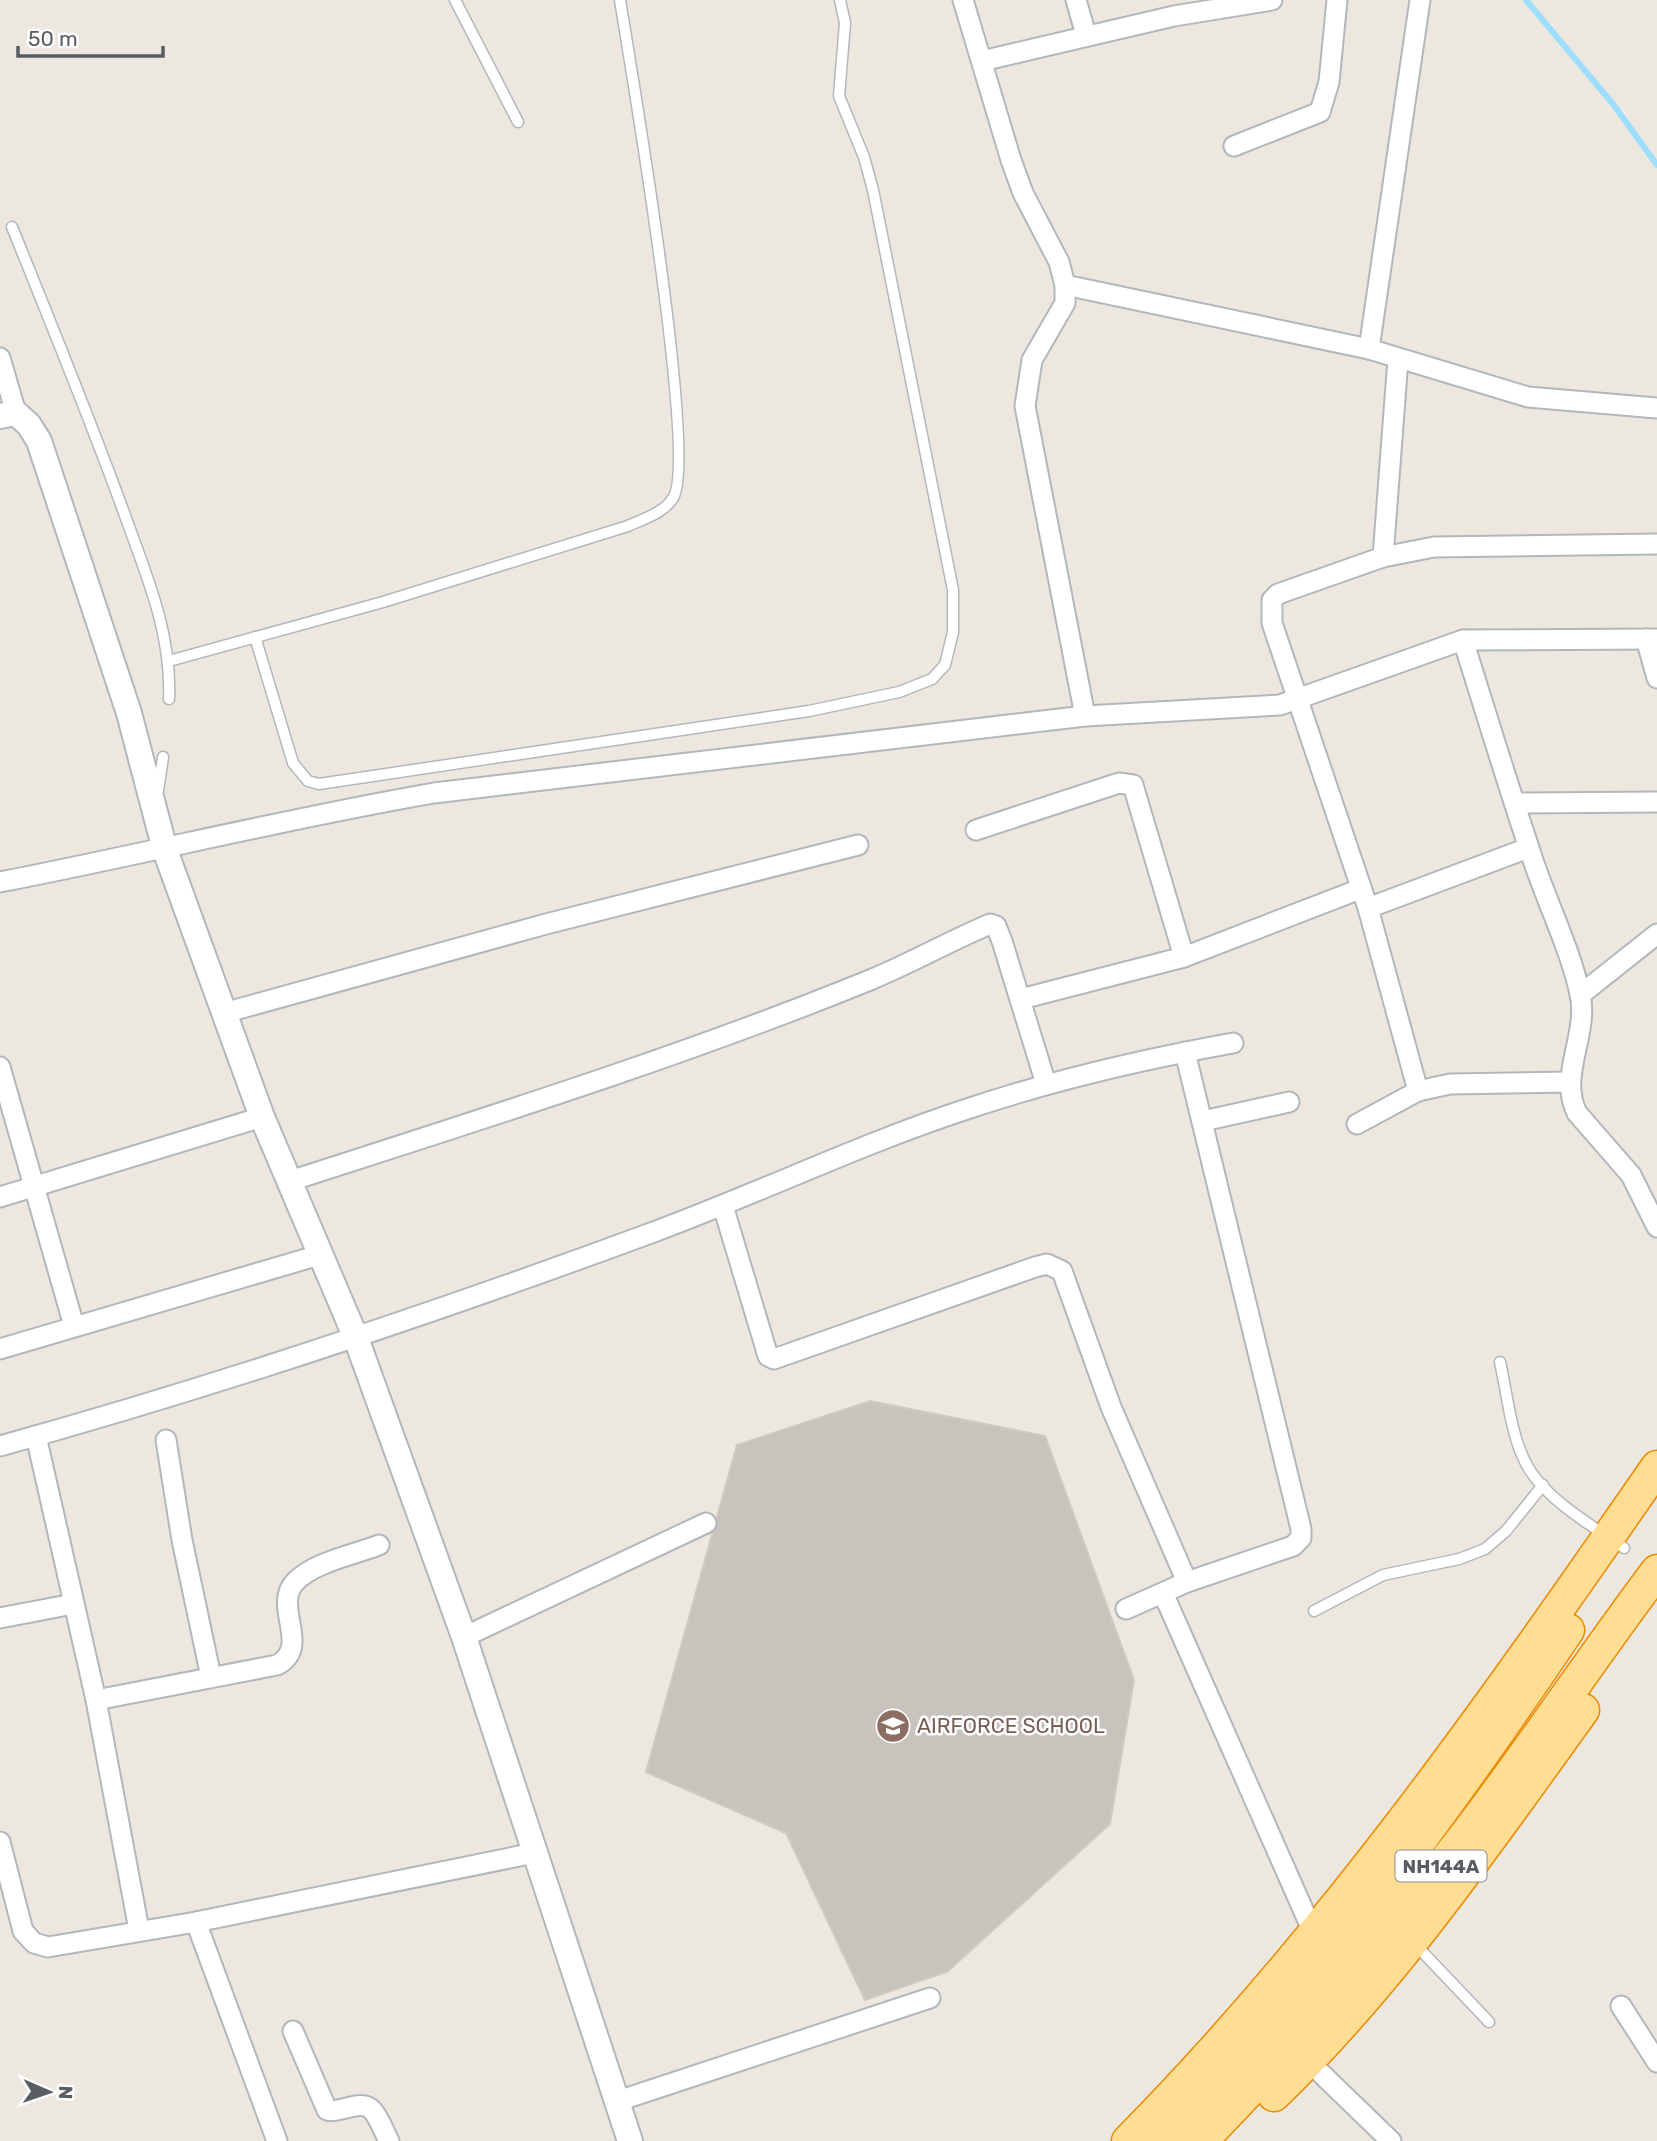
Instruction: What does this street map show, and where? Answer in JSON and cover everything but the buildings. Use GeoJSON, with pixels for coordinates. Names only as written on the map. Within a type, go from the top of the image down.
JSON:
{"type":"FeatureCollection","features":[{"type":"Feature","properties":{"kind":"highway"},"geometry":{"type":"LineString","coordinates":[[1616,1543],[1657,1467]]}},
{"type":"Feature","properties":{"kind":"highway","name":"NH144A"},"geometry":{"type":"LineString","coordinates":[[1164,2141],[1224,2115],[1282,1992],[1472,1773],[1616,1543],[1657,1503]]}},
{"type":"Feature","properties":{"kind":"highway","name":"NH144A"},"geometry":{"type":"LineString","coordinates":[[1201,2141],[1224,2115],[1301,2054],[1657,1571]]}},
{"type":"Feature","properties":{"kind":"highway"},"geometry":{"type":"LineString","coordinates":[[1301,2054],[1412,1941],[1483,1849],[1657,1606]]}},
{"type":"Feature","properties":{"kind":"highway"},"geometry":{"type":"LineString","coordinates":[[1128,2141],[1236,2028],[1282,1992]]}},
{"type":"Feature","properties":{"kind":"street"},"geometry":{"type":"LineString","coordinates":[[963,0],[996,114],[1023,193],[1059,262],[1065,285],[1065,303],[1032,360],[1025,406],[1085,716]]}},
{"type":"Feature","properties":{"kind":"street"},"geometry":{"type":"LineString","coordinates":[[1076,0],[1086,35]]}},
{"type":"Feature","properties":{"kind":"street"},"geometry":{"type":"LineString","coordinates":[[982,61],[1086,35],[1172,8],[1272,0]]}},
{"type":"Feature","properties":{"kind":"street"},"geometry":{"type":"LineString","coordinates":[[1234,146],[1320,112],[1329,82],[1337,0]]}},
{"type":"Feature","properties":{"kind":"street"},"geometry":{"type":"LineString","coordinates":[[1368,349],[1420,0]]}},
{"type":"Feature","properties":{"kind":"street"},"geometry":{"type":"LineString","coordinates":[[1065,285],[1368,349],[1528,397],[1657,408]]}},
{"type":"Feature","properties":{"kind":"street"},"geometry":{"type":"LineString","coordinates":[[0,358],[8,415],[29,425],[39,441],[129,713],[164,850],[262,1117],[356,1338],[464,1637],[630,2141]]}},
{"type":"Feature","properties":{"kind":"street"},"geometry":{"type":"LineString","coordinates":[[1383,557],[1398,359]]}},
{"type":"Feature","properties":{"kind":"street"},"geometry":{"type":"LineString","coordinates":[[1418,1091],[1368,908],[1272,623],[1272,600],[1278,594],[1383,557],[1457,545],[1657,544]]}},
{"type":"Feature","properties":{"kind":"street"},"geometry":{"type":"LineString","coordinates":[[0,882],[164,850],[274,823],[434,793],[1085,716],[1280,705],[1463,640],[1651,639],[1657,678]]}},
{"type":"Feature","properties":{"kind":"street"},"geometry":{"type":"LineString","coordinates":[[1463,640],[1528,848],[1580,995],[1581,1028],[1570,1082],[1572,1102],[1577,1114],[1630,1175],[1657,1227]]}},
{"type":"Feature","properties":{"kind":"street"},"geometry":{"type":"LineString","coordinates":[[976,830],[1119,783],[1133,785],[1184,957]]}},
{"type":"Feature","properties":{"kind":"street"},"geometry":{"type":"LineString","coordinates":[[1515,803],[1657,802]]}},
{"type":"Feature","properties":{"kind":"street"},"geometry":{"type":"LineString","coordinates":[[224,1013],[546,924],[858,845]]}},
{"type":"Feature","properties":{"kind":"street"},"geometry":{"type":"LineString","coordinates":[[1368,908],[1528,848]]}},
{"type":"Feature","properties":{"kind":"street"},"geometry":{"type":"LineString","coordinates":[[1021,999],[1184,957],[1360,889]]}},
{"type":"Feature","properties":{"kind":"street"},"geometry":{"type":"LineString","coordinates":[[290,1181],[578,1088],[721,1037],[872,979],[990,924],[996,926],[1046,1084]]}},
{"type":"Feature","properties":{"kind":"street"},"geometry":{"type":"LineString","coordinates":[[1580,995],[1657,934]]}},
{"type":"Feature","properties":{"kind":"street"},"geometry":{"type":"LineString","coordinates":[[0,1446],[356,1338],[723,1206],[964,1110],[1046,1084],[1233,1043]]}},
{"type":"Feature","properties":{"kind":"street"},"geometry":{"type":"LineString","coordinates":[[1126,1609],[1187,1582],[1293,1546],[1301,1538],[1185,1052]]}},
{"type":"Feature","properties":{"kind":"street"},"geometry":{"type":"LineString","coordinates":[[0,1067],[74,1326]]}},
{"type":"Feature","properties":{"kind":"street"},"geometry":{"type":"LineString","coordinates":[[1357,1124],[1418,1091],[1450,1084],[1570,1082]]}},
{"type":"Feature","properties":{"kind":"street"},"geometry":{"type":"LineString","coordinates":[[1203,1121],[1289,1102]]}},
{"type":"Feature","properties":{"kind":"street"},"geometry":{"type":"LineString","coordinates":[[0,1198],[262,1117]]}},
{"type":"Feature","properties":{"kind":"street"},"geometry":{"type":"LineString","coordinates":[[723,1206],[768,1356],[774,1359],[1035,1267],[1047,1264],[1062,1271],[1111,1407],[1187,1582]]}},
{"type":"Feature","properties":{"kind":"street"},"geometry":{"type":"LineString","coordinates":[[0,1349],[319,1255]]}},
{"type":"Feature","properties":{"kind":"street"},"geometry":{"type":"LineString","coordinates":[[36,1436],[96,1700],[139,1930]]}},
{"type":"Feature","properties":{"kind":"street"},"geometry":{"type":"LineString","coordinates":[[166,1440],[182,1540],[211,1677]]}},
{"type":"Feature","properties":{"kind":"street"},"geometry":{"type":"LineString","coordinates":[[464,1637],[706,1523]]}},
{"type":"Feature","properties":{"kind":"street"},"geometry":{"type":"LineString","coordinates":[[96,1700],[286,1660],[292,1649],[288,1592],[294,1583],[309,1572],[379,1545]]}},
{"type":"Feature","properties":{"kind":"street"},"geometry":{"type":"LineString","coordinates":[[1163,1593],[1320,1948]]}},
{"type":"Feature","properties":{"kind":"street"},"geometry":{"type":"LineString","coordinates":[[0,1618],[73,1604]]}},
{"type":"Feature","properties":{"kind":"street"},"geometry":{"type":"LineString","coordinates":[[0,1842],[23,1931],[34,1943],[48,1947],[196,1922],[534,1853]]}},
{"type":"Feature","properties":{"kind":"street"},"geometry":{"type":"LineString","coordinates":[[196,1922],[277,2141]]}},
{"type":"Feature","properties":{"kind":"street"},"geometry":{"type":"LineString","coordinates":[[618,2101],[930,1998]]}},
{"type":"Feature","properties":{"kind":"street"},"geometry":{"type":"LineString","coordinates":[[1621,2006],[1657,2062]]}},
{"type":"Feature","properties":{"kind":"street"},"geometry":{"type":"LineString","coordinates":[[292,2031],[327,2110],[340,2111],[366,2106],[372,2109],[389,2141]]}},
{"type":"Feature","properties":{"kind":"street"},"geometry":{"type":"LineString","coordinates":[[1301,2054],[1391,2141]]}},
{"type":"Feature","properties":{"kind":"lane"},"geometry":{"type":"LineString","coordinates":[[455,0],[518,122]]}},
{"type":"Feature","properties":{"kind":"lane"},"geometry":{"type":"LineString","coordinates":[[169,661],[628,526],[661,510],[673,498],[678,467],[677,414],[661,272],[620,0]]}},
{"type":"Feature","properties":{"kind":"lane"},"geometry":{"type":"LineString","coordinates":[[255,637],[293,763],[308,781],[318,784],[809,711],[899,692],[932,679],[945,665],[950,651],[953,590],[873,190],[864,157],[839,96],[845,23],[839,0]]}},
{"type":"Feature","properties":{"kind":"lane"},"geometry":{"type":"LineString","coordinates":[[12,227],[159,611],[169,661],[169,699]]}},
{"type":"Feature","properties":{"kind":"lane"},"geometry":{"type":"LineString","coordinates":[[155,813],[163,757]]}},
{"type":"Feature","properties":{"kind":"lane"},"geometry":{"type":"LineString","coordinates":[[1500,1362],[1518,1444],[1531,1472],[1542,1485],[1616,1543]]}},
{"type":"Feature","properties":{"kind":"lane"},"geometry":{"type":"LineString","coordinates":[[1314,1611],[1383,1575],[1459,1559],[1485,1549],[1506,1531],[1542,1485]]}},
{"type":"Feature","properties":{"kind":"lane"},"geometry":{"type":"LineString","coordinates":[[1412,1941],[1489,2022]]}},
{"type":"Feature","properties":{"kind":"waterway"},"geometry":{"type":"LineString","coordinates":[[1526,0],[1613,104],[1657,165]]}},
{"type":"Feature","properties":{"kind":"place","name":"AIRFORCE SCHOOL"},"geometry":{"type":"Point","coordinates":[893,1726]}}]}
